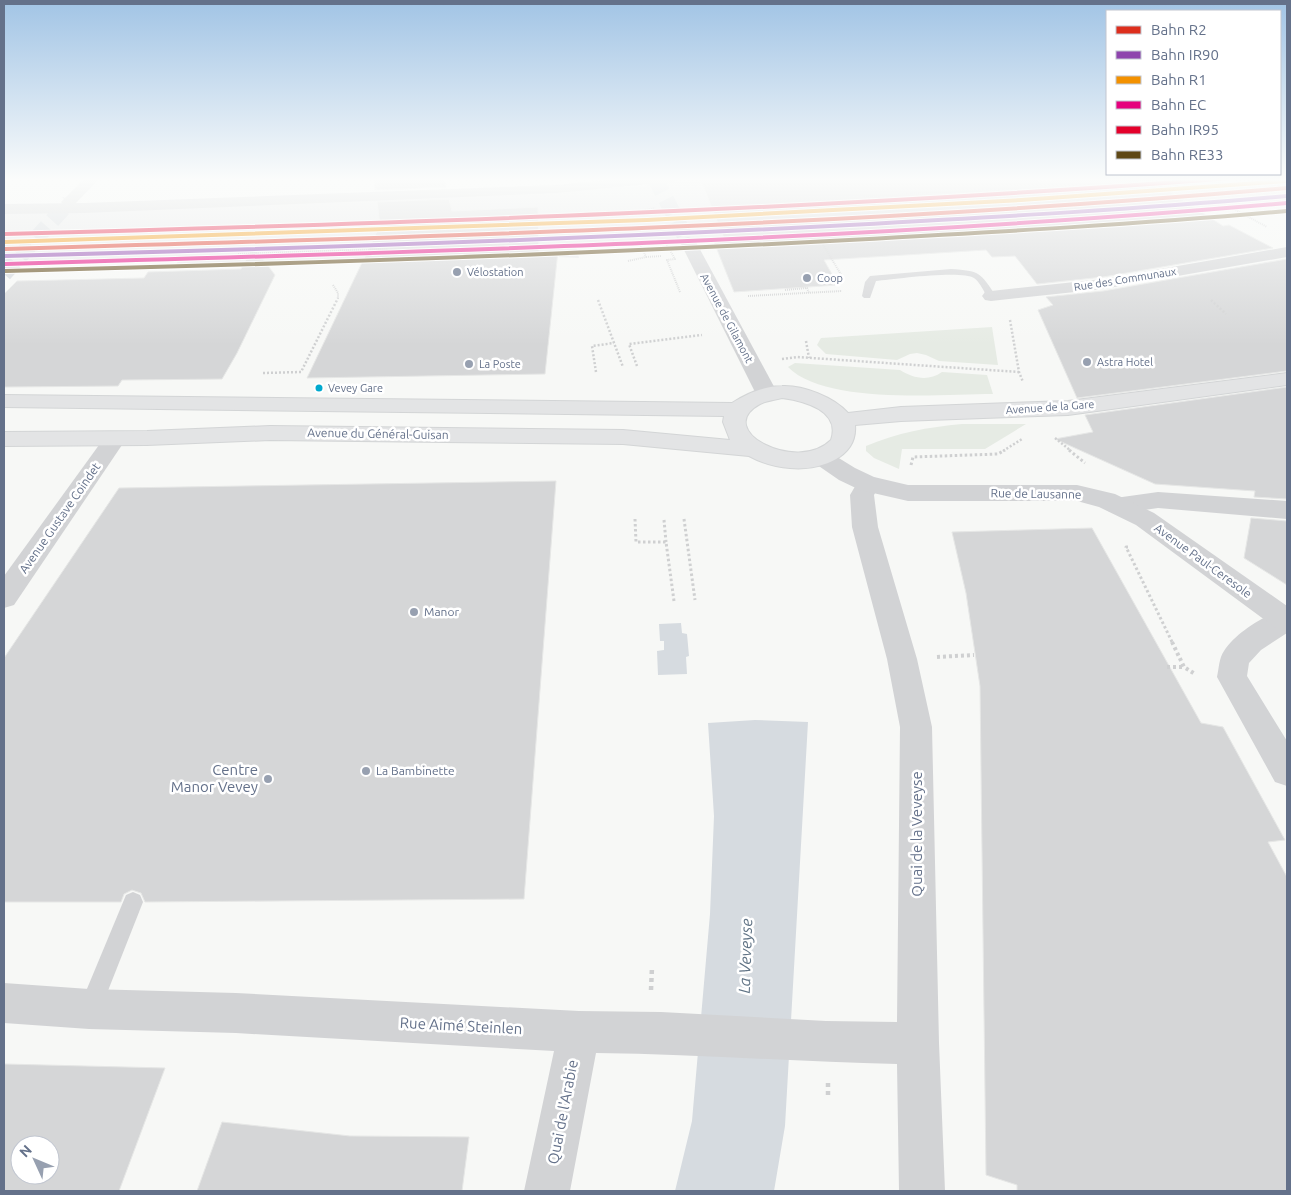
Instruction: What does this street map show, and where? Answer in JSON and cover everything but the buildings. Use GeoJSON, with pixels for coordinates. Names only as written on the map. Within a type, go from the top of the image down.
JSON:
{"type":"FeatureCollection","features":[{"type":"Feature","properties":{"kind":"main road","name":"Avenue de la Gare"},"geometry":{"type":"LineString","coordinates":[[842,420],[900,414],[1038,418],[1068,408],[1287,379]]}},
{"type":"Feature","properties":{"kind":"main road"},"geometry":{"type":"LineString","coordinates":[[767,394],[797,394],[812,397],[835,411],[842,420],[845,431],[842,441],[834,450],[822,457],[808,460],[778,460],[751,449],[743,443],[734,430],[734,416],[744,403],[767,394]]}},
{"type":"Feature","properties":{"kind":"main road"},"geometry":{"type":"LineString","coordinates":[[4,401],[737,410]]}},
{"type":"Feature","properties":{"kind":"main road","name":"Avenue du Général-Guisan"},"geometry":{"type":"LineString","coordinates":[[4,439],[115,439],[270,433],[623,437],[751,449]]}},
{"type":"Feature","properties":{"kind":"street","name":"Avenue de Gilamont"},"geometry":{"type":"LineString","coordinates":[[688,242],[767,394]]}},
{"type":"Feature","properties":{"kind":"street","name":"Rue des Communaux"},"geometry":{"type":"LineString","coordinates":[[990,296],[1103,284],[1287,252]]}},
{"type":"Feature","properties":{"kind":"street","name":"Avenue Gustave Coindet"},"geometry":{"type":"LineString","coordinates":[[4,597],[115,439]]}},
{"type":"Feature","properties":{"kind":"street","name":"Rue de Lausanne"},"geometry":{"type":"LineString","coordinates":[[822,457],[847,474],[868,484],[908,492],[1077,493],[1100,498],[1117,505],[1158,500],[1287,510]]}},
{"type":"Feature","properties":{"kind":"street","name":"Quai de la Veveyse"},"geometry":{"type":"LineString","coordinates":[[868,484],[862,495],[865,527],[902,659],[916,727],[918,1043],[922,1191]]}},
{"type":"Feature","properties":{"kind":"street","name":"Avenue Paul-Ceresole"},"geometry":{"type":"LineString","coordinates":[[1117,505],[1152,525],[1286,620]]}},
{"type":"Feature","properties":{"kind":"street"},"geometry":{"type":"LineString","coordinates":[[1286,620],[1251,642],[1235,658],[1232,677],[1287,771]]}},
{"type":"Feature","properties":{"kind":"street","name":"Rue Aimé Steinlen"},"geometry":{"type":"LineString","coordinates":[[4,1003],[89,1009],[236,1013],[579,1032],[661,1033],[812,1041],[918,1043]]}},
{"type":"Feature","properties":{"kind":"street","name":"Quai de l'Arabie"},"geometry":{"type":"LineString","coordinates":[[547,1191],[579,1032]]}},
{"type":"Feature","properties":{"kind":"lane"},"geometry":{"type":"LineString","coordinates":[[867,296],[870,282],[873,278],[960,272],[979,277],[990,296]]}},
{"type":"Feature","properties":{"kind":"lane"},"geometry":{"type":"LineString","coordinates":[[89,1009],[133,902]]}},
{"type":"Feature","properties":{"kind":"path"},"geometry":{"type":"LineString","coordinates":[[818,236],[844,279]]}},
{"type":"Feature","properties":{"kind":"path"},"geometry":{"type":"LineString","coordinates":[[613,241],[615,245],[659,242]]}},
{"type":"Feature","properties":{"kind":"path"},"geometry":{"type":"LineString","coordinates":[[640,243],[646,258]]}},
{"type":"Feature","properties":{"kind":"path"},"geometry":{"type":"LineString","coordinates":[[666,243],[675,259],[667,260],[680,292]]}},
{"type":"Feature","properties":{"kind":"path"},"geometry":{"type":"LineString","coordinates":[[238,254],[388,249]]}},
{"type":"Feature","properties":{"kind":"path"},"geometry":{"type":"LineString","coordinates":[[628,261],[670,255]]}},
{"type":"Feature","properties":{"kind":"path"},"geometry":{"type":"LineString","coordinates":[[263,373],[301,372],[338,300],[338,293],[333,285]]}},
{"type":"Feature","properties":{"kind":"path"},"geometry":{"type":"LineString","coordinates":[[787,294],[785,289],[807,288],[809,293]]}},
{"type":"Feature","properties":{"kind":"path"},"geometry":{"type":"LineString","coordinates":[[750,295],[846,290]]}},
{"type":"Feature","properties":{"kind":"path"},"geometry":{"type":"LineString","coordinates":[[1010,294],[1010,326],[1019,372],[1038,418],[1085,464]]}},
{"type":"Feature","properties":{"kind":"path"},"geometry":{"type":"LineString","coordinates":[[598,300],[623,367]]}},
{"type":"Feature","properties":{"kind":"path"},"geometry":{"type":"LineString","coordinates":[[1211,300],[1226,314]]}},
{"type":"Feature","properties":{"kind":"path"},"geometry":{"type":"LineString","coordinates":[[637,366],[630,344],[661,338],[704,335]]}},
{"type":"Feature","properties":{"kind":"path"},"geometry":{"type":"LineString","coordinates":[[806,341],[809,358]]}},
{"type":"Feature","properties":{"kind":"path"},"geometry":{"type":"LineString","coordinates":[[596,372],[592,346],[614,343]]}},
{"type":"Feature","properties":{"kind":"path"},"geometry":{"type":"LineString","coordinates":[[781,359],[797,357],[1019,372]]}},
{"type":"Feature","properties":{"kind":"path"},"geometry":{"type":"LineString","coordinates":[[910,468],[913,457],[998,454],[1038,418]]}},
{"type":"Feature","properties":{"kind":"path"},"geometry":{"type":"LineString","coordinates":[[635,519],[636,542],[666,542]]}},
{"type":"Feature","properties":{"kind":"path"},"geometry":{"type":"LineString","coordinates":[[684,519],[695,600]]}},
{"type":"Feature","properties":{"kind":"path"},"geometry":{"type":"LineString","coordinates":[[664,520],[674,600]]}},
{"type":"Feature","properties":{"kind":"path"},"geometry":{"type":"LineString","coordinates":[[1133,546],[1126,547],[1184,667],[1249,707]]}},
{"type":"Feature","properties":{"kind":"path"},"geometry":{"type":"LineString","coordinates":[[1167,668],[1184,667]]}},
{"type":"Feature","properties":{"kind":"path"},"geometry":{"type":"LineString","coordinates":[[827,1077],[828,1096]]}},
{"type":"Feature","properties":{"kind":"shaded area"},"geometry":{"type":"Polygon","coordinates":[[[4,234],[1082,234],[1049,257],[1017,259],[1015,256],[992,257],[986,250],[838,259],[714,242],[660,244],[657,239],[575,243],[579,258],[559,257],[558,251],[369,252],[363,263],[176,265],[179,259],[4,266],[4,234]]]}},
{"type":"Feature","properties":{"kind":"shaded area"},"geometry":{"type":"Polygon","coordinates":[[[992,327],[998,365],[939,361],[917,353],[897,360],[826,354],[817,345],[821,338],[992,327]]]}},
{"type":"Feature","properties":{"kind":"shaded area"},"geometry":{"type":"Polygon","coordinates":[[[795,363],[900,370],[921,378],[931,377],[942,372],[987,375],[993,394],[885,395],[855,392],[828,387],[805,379],[788,367],[795,363]]]}},
{"type":"Feature","properties":{"kind":"shaded area"},"geometry":{"type":"Polygon","coordinates":[[[962,424],[1026,424],[985,449],[902,449],[899,469],[874,458],[866,451],[866,446],[901,434],[962,424]]]}},
{"type":"Feature","properties":{"kind":"water"},"geometry":{"type":"Polygon","coordinates":[[[681,623],[682,633],[687,634],[689,656],[686,657],[687,674],[658,675],[657,651],[664,650],[664,641],[660,641],[659,624],[681,623]]]}},
{"type":"Feature","properties":{"kind":"water","name":"La Veveyse"},"geometry":{"type":"Polygon","coordinates":[[[755,720],[808,722],[785,1126],[774,1191],[675,1191],[692,1121],[710,914],[714,816],[708,723],[755,720]]]}},
{"type":"Feature","properties":{"kind":"tunnel"},"geometry":{"type":"LineString","coordinates":[[4,274],[40,234]]}},
{"type":"Feature","properties":{"kind":"tunnel"},"geometry":{"type":"LineString","coordinates":[[684,234],[688,242]]}},
{"type":"Feature","properties":{"kind":"rail line","name":"IR95"},"geometry":{"type":"LineString","coordinates":[[4,234],[12,234]]}},
{"type":"Feature","properties":{"kind":"rail line","name":"R1"},"geometry":{"type":"LineString","coordinates":[[4,242],[269,234]]}},
{"type":"Feature","properties":{"kind":"rail line","name":"R2"},"geometry":{"type":"LineString","coordinates":[[4,249],[486,234]]}},
{"type":"Feature","properties":{"kind":"rail line","name":"IR90"},"geometry":{"type":"LineString","coordinates":[[4,256],[326,247],[674,234]]}},
{"type":"Feature","properties":{"kind":"rail line","name":"EC"},"geometry":{"type":"LineString","coordinates":[[4,264],[433,251],[824,234]]}},
{"type":"Feature","properties":{"kind":"rail line","name":"RE33"},"geometry":{"type":"LineString","coordinates":[[5,271],[327,262],[648,250],[955,234]]}},
{"type":"Feature","properties":{"kind":"place","name":"Vélostation"},"geometry":{"type":"Point","coordinates":[457,272]}},
{"type":"Feature","properties":{"kind":"place","name":"Coop"},"geometry":{"type":"Point","coordinates":[807,278]}},
{"type":"Feature","properties":{"kind":"place","name":"Astra Hotel"},"geometry":{"type":"Point","coordinates":[1087,362]}},
{"type":"Feature","properties":{"kind":"place","name":"La Poste"},"geometry":{"type":"Point","coordinates":[469,364]}},
{"type":"Feature","properties":{"kind":"place","name":"Vevey Gare"},"geometry":{"type":"Point","coordinates":[319,388]}},
{"type":"Feature","properties":{"kind":"place","name":"Manor"},"geometry":{"type":"Point","coordinates":[414,612]}},
{"type":"Feature","properties":{"kind":"place","name":"La Bambinette"},"geometry":{"type":"Point","coordinates":[366,771]}},
{"type":"Feature","properties":{"kind":"place","name":"Centre Manor Vevey"},"geometry":{"type":"Point","coordinates":[268,779]}}]}
